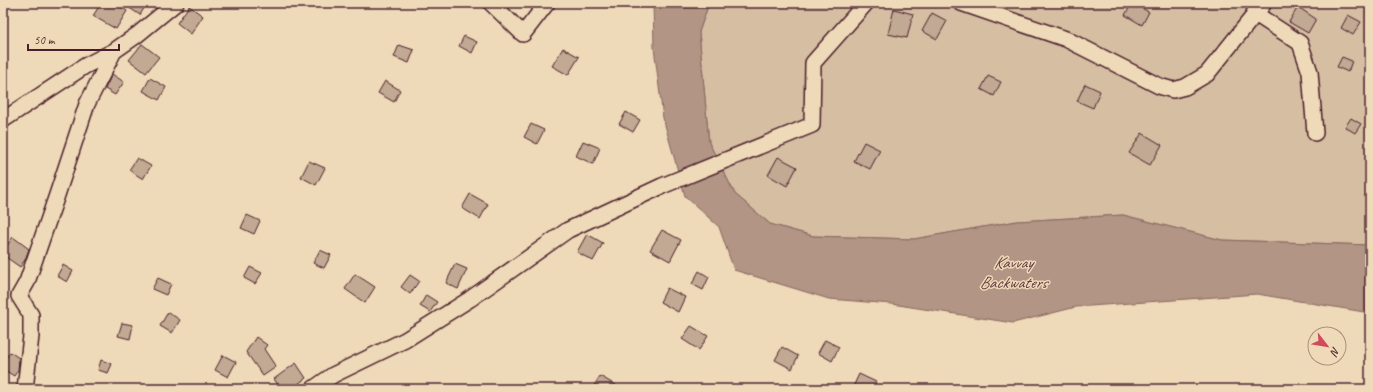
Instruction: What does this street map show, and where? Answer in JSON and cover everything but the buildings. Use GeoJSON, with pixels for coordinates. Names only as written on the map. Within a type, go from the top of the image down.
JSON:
{"type":"FeatureCollection","features":[{"type":"Feature","properties":{"kind":"street"},"geometry":{"type":"LineString","coordinates":[[3,120],[85,66],[114,51],[137,35],[176,3]]}},
{"type":"Feature","properties":{"kind":"street"},"geometry":{"type":"LineString","coordinates":[[491,3],[523,34],[547,3]]}},
{"type":"Feature","properties":{"kind":"street"},"geometry":{"type":"LineString","coordinates":[[313,389],[333,375],[405,340],[438,320],[568,230],[662,186],[812,125],[813,63],[866,3]]}},
{"type":"Feature","properties":{"kind":"street"},"geometry":{"type":"LineString","coordinates":[[961,3],[1066,39],[1159,86],[1173,90],[1185,87],[1207,74],[1259,8],[1300,43],[1310,72],[1315,132]]}},
{"type":"Feature","properties":{"kind":"street"},"geometry":{"type":"LineString","coordinates":[[25,389],[31,336],[31,315],[19,296],[27,282],[87,104],[114,51]]}},
{"type":"Feature","properties":{"kind":"shaded area"},"geometry":{"type":"Polygon","coordinates":[[[709,3],[1370,3],[1370,245],[1222,240],[1123,215],[1017,221],[914,239],[813,236],[770,224],[735,194],[709,143],[699,32],[709,3]]]}},
{"type":"Feature","properties":{"kind":"water","name":"Kavvay Backwaters"},"geometry":{"type":"Polygon","coordinates":[[[653,3],[709,3],[699,32],[709,143],[735,194],[770,224],[813,236],[914,239],[1017,221],[1123,215],[1222,240],[1370,245],[1370,313],[1257,294],[1076,307],[1013,323],[892,304],[829,299],[734,270],[719,227],[685,196],[663,118],[654,48],[653,3]]]}}]}
